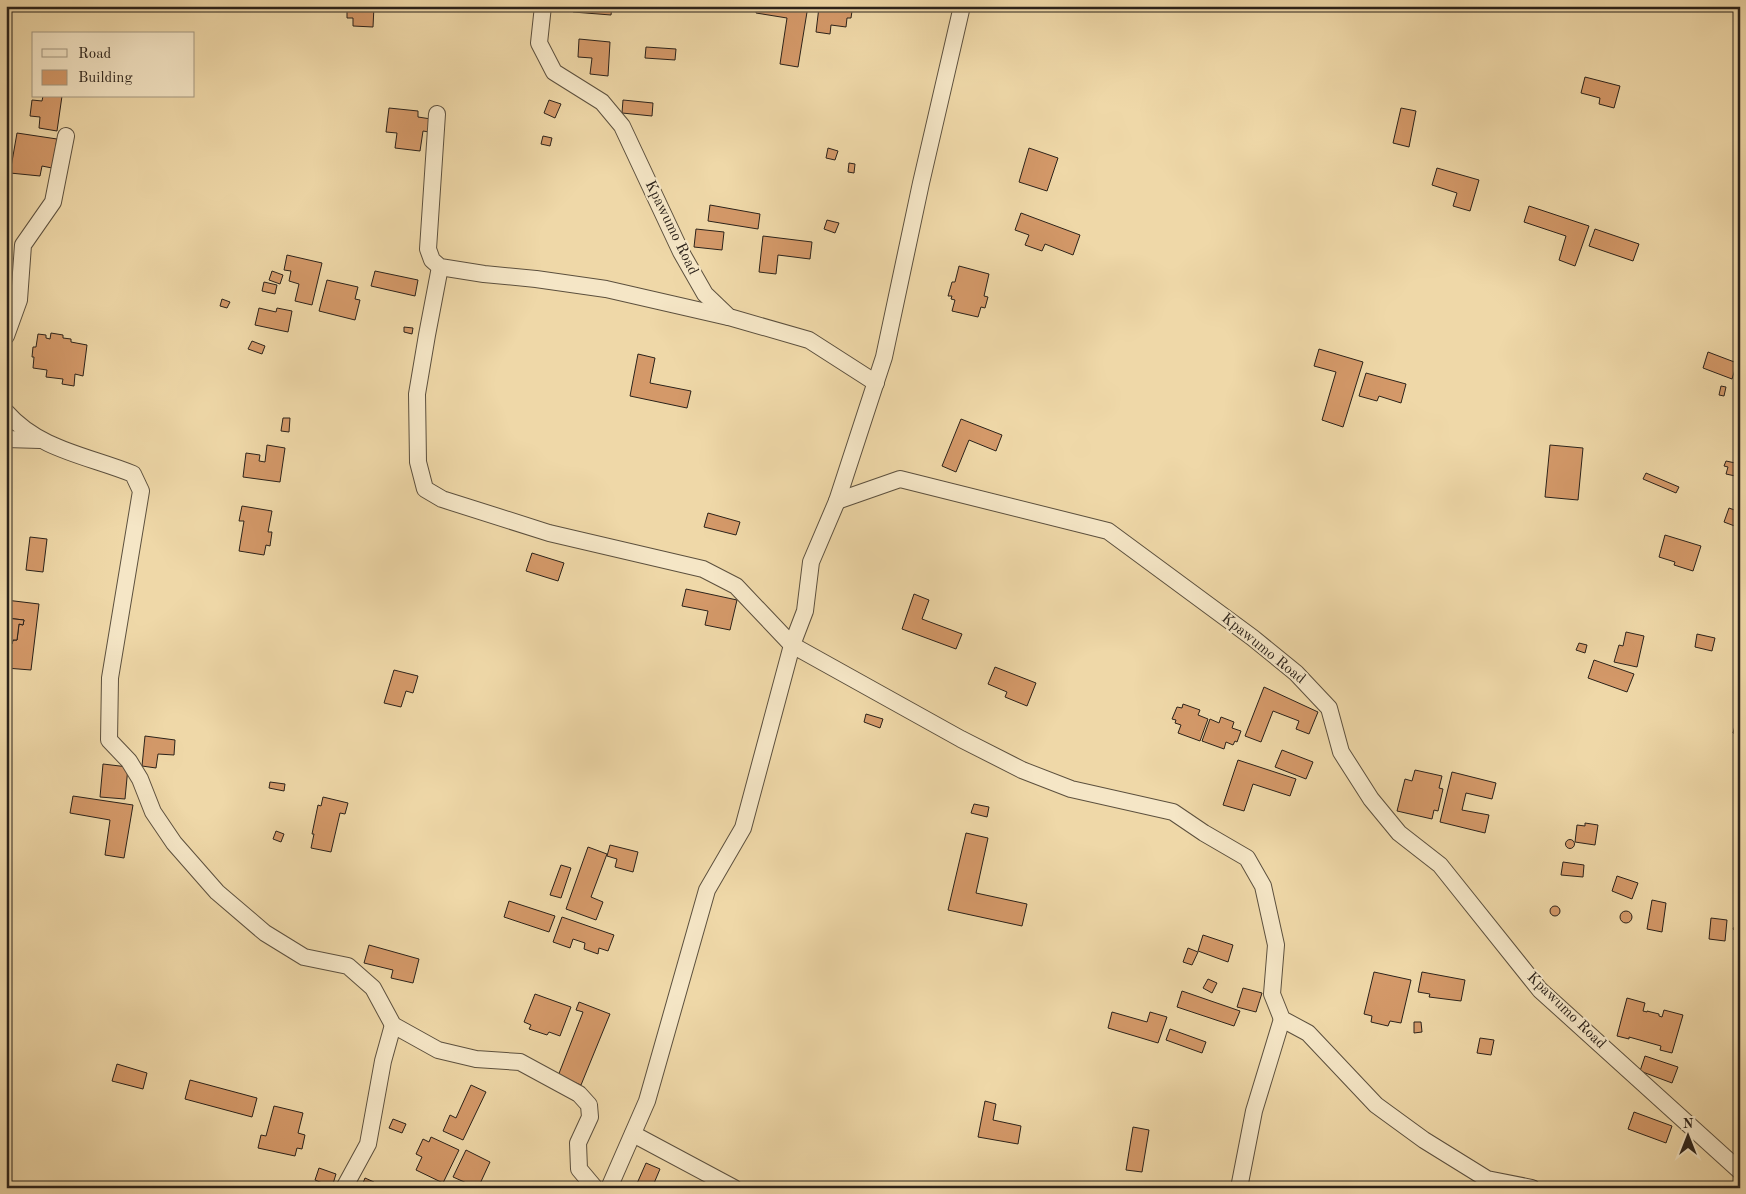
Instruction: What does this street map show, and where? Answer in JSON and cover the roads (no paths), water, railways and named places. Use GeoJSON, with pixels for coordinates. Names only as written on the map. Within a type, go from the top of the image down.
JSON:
{"type":"FeatureCollection","features":[{"type":"Feature","properties":{"kind":"street","name":"Kpawumo Road"},"geometry":{"type":"LineString","coordinates":[[543,6],[540,43],[554,72],[602,102],[622,126],[681,252],[705,294],[729,317],[809,340],[876,383]]}},
{"type":"Feature","properties":{"kind":"street"},"geometry":{"type":"LineString","coordinates":[[609,1188],[647,1101],[707,890],[743,828],[792,645],[806,611],[811,562],[837,501],[884,357],[921,183],[962,6]]}},
{"type":"Feature","properties":{"kind":"street"},"geometry":{"type":"LineString","coordinates":[[437,114],[428,249],[432,260],[440,267],[606,289],[729,317]]}},
{"type":"Feature","properties":{"kind":"street"},"geometry":{"type":"LineString","coordinates":[[6,336],[19,300],[24,245],[53,202],[66,136]]}},
{"type":"Feature","properties":{"kind":"street"},"geometry":{"type":"LineString","coordinates":[[440,267],[426,335],[417,394],[418,462],[425,489],[442,499],[549,533],[703,569],[736,586],[792,645],[961,739],[1022,770],[1071,789],[1173,812],[1247,858],[1263,886],[1276,945],[1272,994],[1282,1019],[1254,1111],[1239,1188]]}},
{"type":"Feature","properties":{"kind":"street"},"geometry":{"type":"LineString","coordinates":[[6,412],[17,425],[42,440],[69,453],[114,466],[133,474],[141,491],[110,678],[109,740],[129,761],[140,779],[153,812],[174,844],[217,892],[265,933],[304,957],[348,966],[373,988],[393,1025],[438,1050],[476,1059],[520,1062],[579,1094],[589,1105],[590,1117],[578,1143],[579,1169],[596,1188]]}},
{"type":"Feature","properties":{"kind":"street"},"geometry":{"type":"LineString","coordinates":[[6,439],[42,440]]}},
{"type":"Feature","properties":{"kind":"street","name":"Kpawumo Road"},"geometry":{"type":"LineString","coordinates":[[837,501],[900,479],[1108,531],[1253,638],[1296,673],[1330,708],[1341,752],[1371,799],[1399,833],[1440,865],[1540,990],[1740,1170]]}},
{"type":"Feature","properties":{"kind":"street"},"geometry":{"type":"LineString","coordinates":[[1282,1019],[1308,1033],[1376,1106],[1424,1140],[1487,1179],[1532,1188]]}},
{"type":"Feature","properties":{"kind":"street"},"geometry":{"type":"LineString","coordinates":[[344,1188],[368,1144],[383,1061],[393,1025]]}},
{"type":"Feature","properties":{"kind":"street"},"geometry":{"type":"LineString","coordinates":[[633,1134],[734,1188]]}}]}
